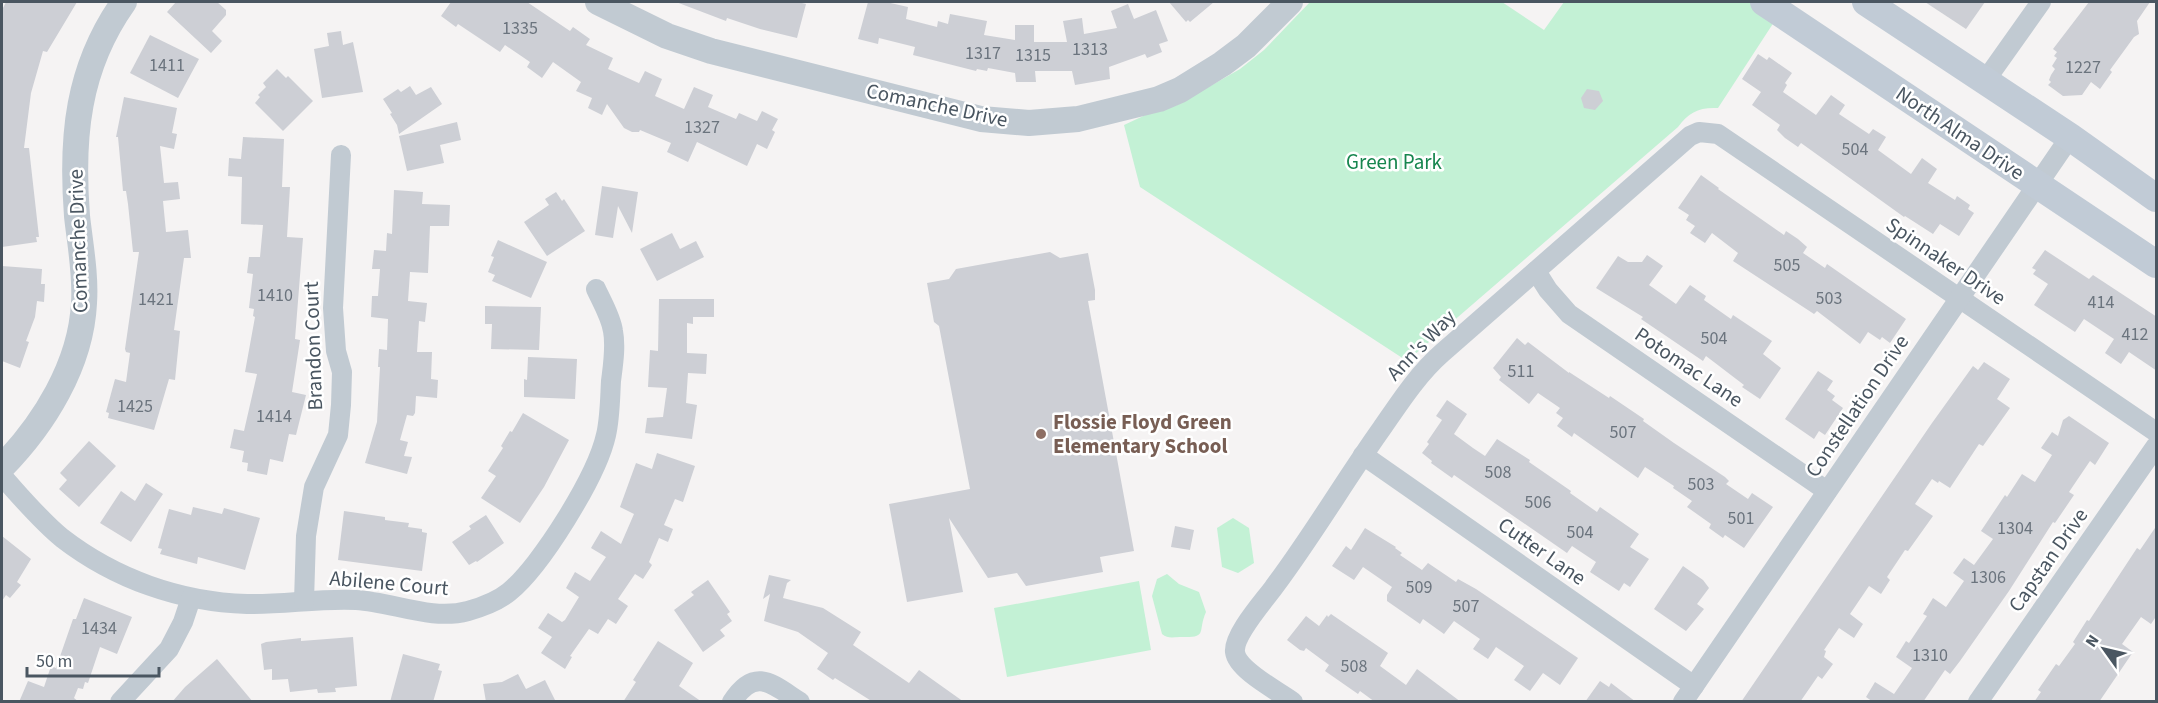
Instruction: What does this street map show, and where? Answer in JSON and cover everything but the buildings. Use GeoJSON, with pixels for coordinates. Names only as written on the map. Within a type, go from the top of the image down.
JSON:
{"type":"FeatureCollection","features":[{"type":"Feature","properties":{"kind":"main road","name":"North Alma Drive"},"geometry":{"type":"LineString","coordinates":[[1764,2],[2157,264]]}},
{"type":"Feature","properties":{"kind":"main road"},"geometry":{"type":"LineString","coordinates":[[1866,2],[2070,137],[2157,198]]}},
{"type":"Feature","properties":{"kind":"street","name":"Comanche Drive"},"geometry":{"type":"LineString","coordinates":[[2,467],[47,411],[60,387],[77,342],[84,302],[75,175],[78,115],[93,57],[112,18],[123,2]]}},
{"type":"Feature","properties":{"kind":"street","name":"Comanche Drive"},"geometry":{"type":"LineString","coordinates":[[598,2],[667,36],[711,51],[981,119],[1029,123],[1078,119],[1159,99],[1180,90],[1246,46],[1290,2]]}},
{"type":"Feature","properties":{"kind":"street"},"geometry":{"type":"LineString","coordinates":[[1985,81],[2041,2]]}},
{"type":"Feature","properties":{"kind":"street","name":"Ann's Way"},"geometry":{"type":"LineString","coordinates":[[1293,702],[1242,666],[1235,653],[1237,640],[1297,556],[1412,385],[1436,358],[1690,136],[1708,131]]}},
{"type":"Feature","properties":{"kind":"street","name":"Spinnaker Drive"},"geometry":{"type":"LineString","coordinates":[[1708,131],[1718,134],[2157,432]]}},
{"type":"Feature","properties":{"kind":"street","name":"Constellation Drive"},"geometry":{"type":"LineString","coordinates":[[1688,694],[2070,137]]}},
{"type":"Feature","properties":{"kind":"street","name":"Brandon Court"},"geometry":{"type":"LineString","coordinates":[[304,601],[306,536],[314,488],[338,435],[341,405],[342,372],[336,351],[333,308],[341,155]]}},
{"type":"Feature","properties":{"kind":"street","name":"Potomac Lane"},"geometry":{"type":"LineString","coordinates":[[1536,271],[1548,290],[1569,314],[1827,491]]}},
{"type":"Feature","properties":{"kind":"street","name":"Abilene Court"},"geometry":{"type":"LineString","coordinates":[[2,476],[44,522],[88,556],[138,582],[191,598],[249,604],[365,601],[423,612],[450,614],[466,611],[487,604],[507,593],[524,578],[583,490],[596,464],[606,435],[614,358],[613,330],[597,289]]}},
{"type":"Feature","properties":{"kind":"street","name":"Capstan Drive"},"geometry":{"type":"LineString","coordinates":[[1978,702],[2157,446]]}},
{"type":"Feature","properties":{"kind":"street","name":"Cutter Lane"},"geometry":{"type":"LineString","coordinates":[[1363,455],[1688,694]]}},
{"type":"Feature","properties":{"kind":"street"},"geometry":{"type":"LineString","coordinates":[[120,702],[169,649],[183,622],[191,598]]}},
{"type":"Feature","properties":{"kind":"street"},"geometry":{"type":"LineString","coordinates":[[732,702],[740,690],[754,681],[771,683],[800,702]]}},
{"type":"Feature","properties":{"kind":"green space","name":"Green Park"},"geometry":{"type":"Polygon","coordinates":[[[1310,2],[1502,2],[1544,30],[1564,2],[1750,2],[1776,19],[1718,108],[1705,108],[1686,118],[1407,361],[1140,187],[1124,125],[1154,111],[1177,105],[1240,69],[1264,50],[1310,2]]]}},
{"type":"Feature","properties":{"kind":"green space"},"geometry":{"type":"Polygon","coordinates":[[[1233,518],[1249,528],[1254,563],[1238,573],[1222,567],[1217,528],[1233,518]]]}},
{"type":"Feature","properties":{"kind":"green space"},"geometry":{"type":"Polygon","coordinates":[[[1167,574],[1179,584],[1199,592],[1206,612],[1199,635],[1166,637],[1162,634],[1152,596],[1157,579],[1167,574]]]}},
{"type":"Feature","properties":{"kind":"green space"},"geometry":{"type":"Polygon","coordinates":[[[1139,581],[1151,650],[1007,677],[994,608],[1139,581]]]}},
{"type":"Feature","properties":{"kind":"place","name":"Flossie Floyd Green Elementary School"},"geometry":{"type":"Point","coordinates":[1041,434]}}]}
